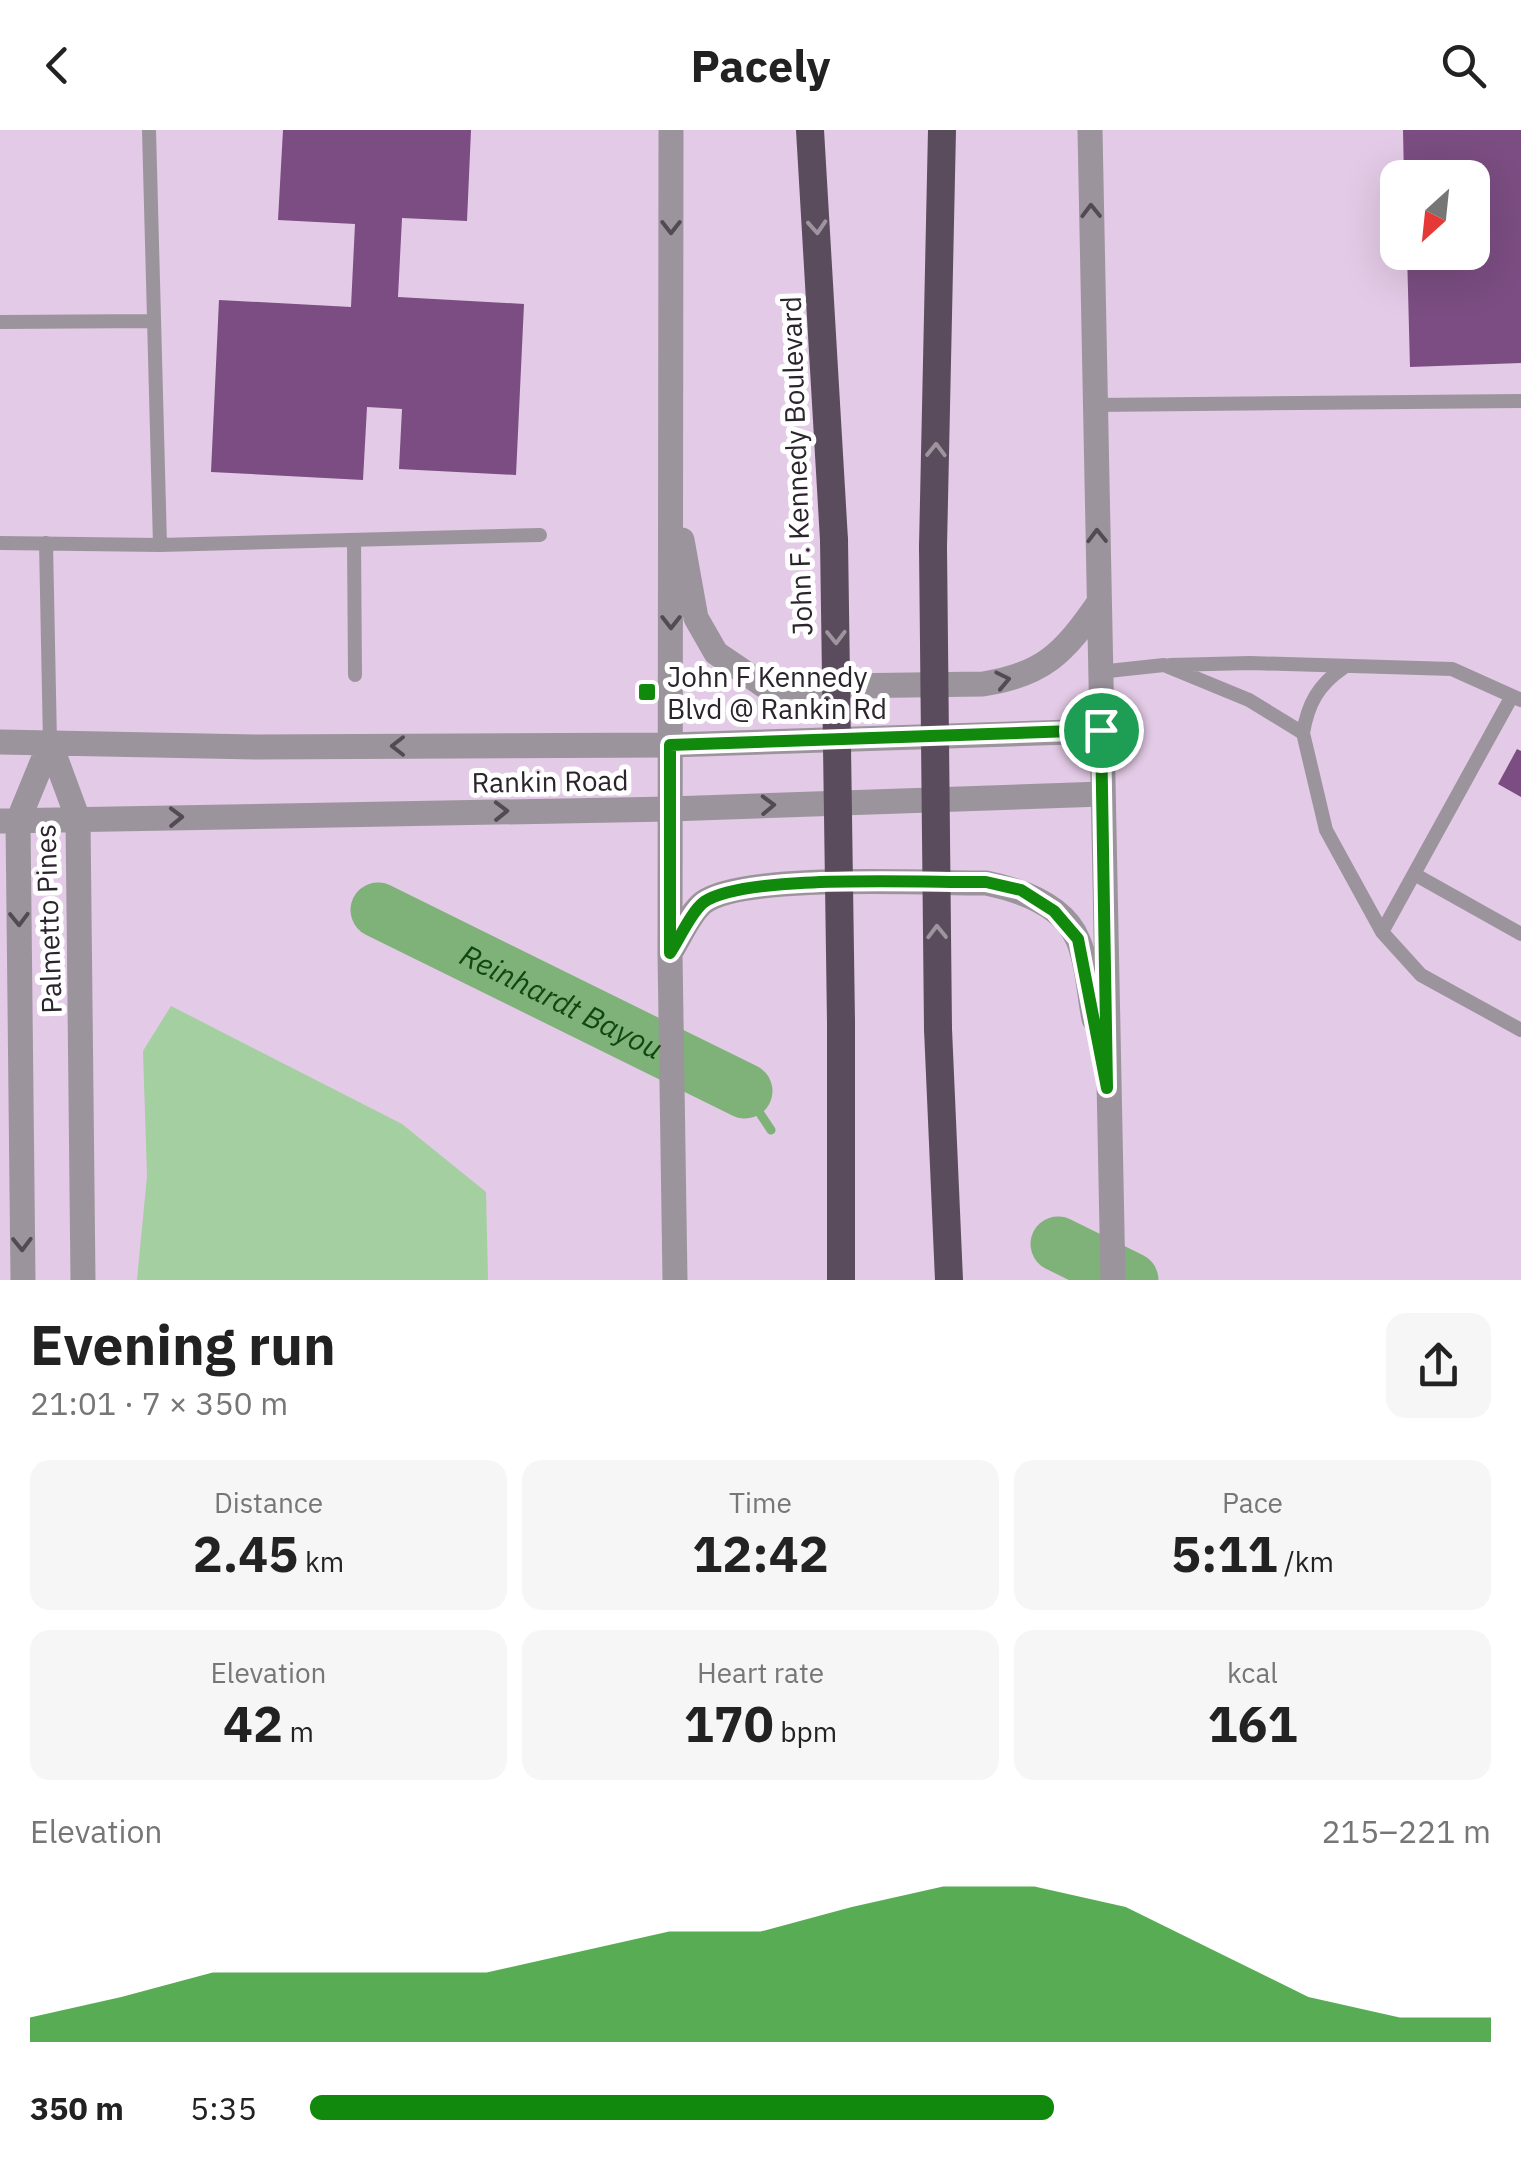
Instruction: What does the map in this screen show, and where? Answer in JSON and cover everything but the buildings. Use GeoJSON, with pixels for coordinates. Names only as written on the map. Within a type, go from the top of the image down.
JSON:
{"type":"FeatureCollection","features":[{"type":"Feature","properties":{"kind":"highway","name":"John F. Kennedy Boulevard"},"geometry":{"type":"LineString","coordinates":[[810,130],[834,540],[842,1233],[838,1280]]}},
{"type":"Feature","properties":{"kind":"highway"},"geometry":{"type":"LineString","coordinates":[[942,130],[934,548],[938,1030],[950,1280]]}},
{"type":"Feature","properties":{"kind":"street"},"geometry":{"type":"LineString","coordinates":[[671,130],[670,953],[675,1280]]}},
{"type":"Feature","properties":{"kind":"street"},"geometry":{"type":"LineString","coordinates":[[1090,130],[1113,1280]]}},
{"type":"Feature","properties":{"kind":"street"},"geometry":{"type":"LineString","coordinates":[[671,476],[696,618],[716,653],[766,687],[983,684],[1015,679],[1044,664],[1072,642],[1098,604]]}},
{"type":"Feature","properties":{"kind":"street","name":"Rankin Road"},"geometry":{"type":"LineString","coordinates":[[0,742],[256,747],[670,745],[1101,730]]}},
{"type":"Feature","properties":{"kind":"street","name":"Palmetto Pines"},"geometry":{"type":"LineString","coordinates":[[50,743],[78,819],[83,1280]]}},
{"type":"Feature","properties":{"kind":"street","name":"Palmetto Pines"},"geometry":{"type":"LineString","coordinates":[[23,1280],[9,821],[50,743]]}},
{"type":"Feature","properties":{"kind":"street","name":"Rankin Road"},"geometry":{"type":"LineString","coordinates":[[9,821],[670,809],[1102,794]]}},
{"type":"Feature","properties":{"kind":"street"},"geometry":{"type":"LineString","coordinates":[[670,953],[703,903],[762,884],[986,882],[1021,890],[1054,911],[1078,939],[1107,1088]]}},
{"type":"Feature","properties":{"kind":"lane"},"geometry":{"type":"LineString","coordinates":[[148,130],[160,546]]}},
{"type":"Feature","properties":{"kind":"lane"},"geometry":{"type":"LineString","coordinates":[[0,322],[154,321]]}},
{"type":"Feature","properties":{"kind":"lane"},"geometry":{"type":"LineString","coordinates":[[1095,405],[1521,400]]}},
{"type":"Feature","properties":{"kind":"lane"},"geometry":{"type":"LineString","coordinates":[[0,543],[160,546],[540,535]]}},
{"type":"Feature","properties":{"kind":"lane"},"geometry":{"type":"LineString","coordinates":[[354,540],[355,675]]}},
{"type":"Feature","properties":{"kind":"lane"},"geometry":{"type":"LineString","coordinates":[[46,543],[50,743]]}},
{"type":"Feature","properties":{"kind":"lane"},"geometry":{"type":"LineString","coordinates":[[1099,672],[1164,665],[1250,663],[1452,669],[1516,698],[1382,932]]}},
{"type":"Feature","properties":{"kind":"lane"},"geometry":{"type":"LineString","coordinates":[[1164,665],[1249,700],[1303,733]]}},
{"type":"Feature","properties":{"kind":"lane"},"geometry":{"type":"LineString","coordinates":[[1344,668],[1328,678],[1315,694],[1306,713],[1303,733],[1326,830],[1382,932],[1421,974],[1521,1030]]}},
{"type":"Feature","properties":{"kind":"lane"},"geometry":{"type":"LineString","coordinates":[[1414,874],[1521,934]]}},
{"type":"Feature","properties":{"kind":"shaded area"},"geometry":{"type":"Polygon","coordinates":[[[0,130],[1521,130],[1521,1280],[0,1280],[0,130]]]}},
{"type":"Feature","properties":{"kind":"green space"},"geometry":{"type":"Polygon","coordinates":[[[171,1006],[402,1124],[486,1192],[488,1280],[137,1280],[147,1176],[143,1051],[171,1006]]]}},
{"type":"Feature","properties":{"kind":"waterway","name":"Reinhardt Bayou"},"geometry":{"type":"LineString","coordinates":[[378,910],[745,1091]]}},
{"type":"Feature","properties":{"kind":"waterway"},"geometry":{"type":"LineString","coordinates":[[745,1091],[771,1130]]}},
{"type":"Feature","properties":{"kind":"waterway","name":"Reinhardt Bayou"},"geometry":{"type":"LineString","coordinates":[[1058,1244],[1131,1280]]}},
{"type":"Feature","properties":{"kind":"place","name":"John F Kennedy Blvd @ Rankin Rd"},"geometry":{"type":"Point","coordinates":[647,692]}},
{"type":"Feature","properties":{"kind":"route"},"geometry":{"type":"LineString","coordinates":[[1101,730],[1107,1088],[1078,939],[1054,911],[1021,890],[986,882],[762,884],[703,903],[670,953],[670,745],[1101,730]]}}]}
